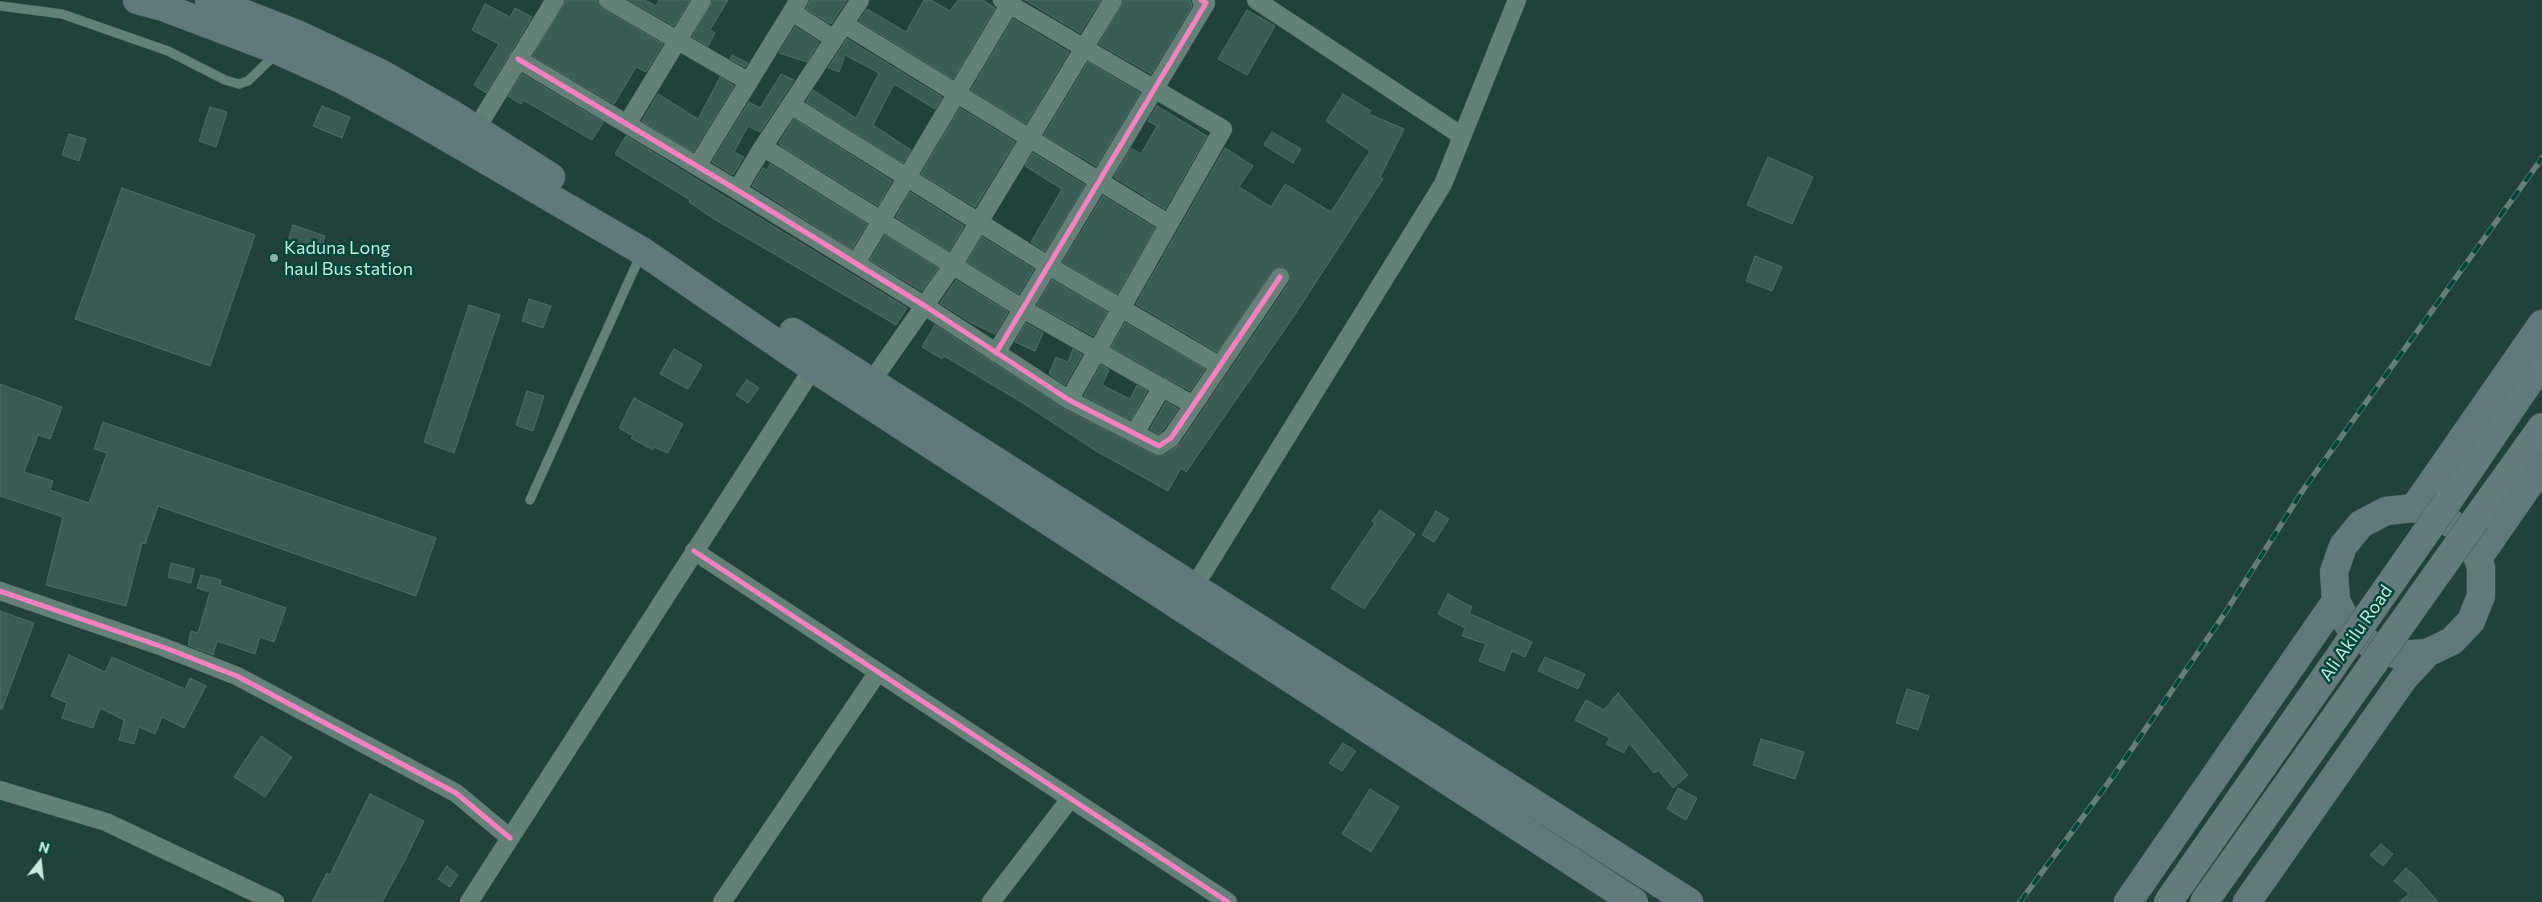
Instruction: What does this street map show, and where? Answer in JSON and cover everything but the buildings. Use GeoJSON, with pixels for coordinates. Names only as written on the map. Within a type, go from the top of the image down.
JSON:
{"type":"FeatureCollection","features":[{"type":"Feature","properties":{"kind":"highway"},"geometry":{"type":"LineString","coordinates":[[137,0],[288,42],[380,73],[476,129],[1688,902]]}},
{"type":"Feature","properties":{"kind":"highway"},"geometry":{"type":"LineString","coordinates":[[209,0],[244,6],[288,42],[341,80],[417,120],[642,252],[813,368],[1634,902]]}},
{"type":"Feature","properties":{"kind":"highway"},"geometry":{"type":"LineString","coordinates":[[2414,508],[2542,324]]}},
{"type":"Feature","properties":{"kind":"highway"},"geometry":{"type":"LineString","coordinates":[[2478,558],[2542,466]]}},
{"type":"Feature","properties":{"kind":"highway"},"geometry":{"type":"LineString","coordinates":[[2414,508],[2440,515],[2464,533],[2478,558],[2481,568],[2481,596],[2471,621],[2452,641],[2427,653],[2398,655],[2371,645],[2349,626],[2336,601],[2334,572],[2343,546],[2361,524],[2386,511],[2414,508]]}},
{"type":"Feature","properties":{"kind":"highway"},"geometry":{"type":"LineString","coordinates":[[2128,902],[2336,601]]}},
{"type":"Feature","properties":{"kind":"highway"},"geometry":{"type":"LineString","coordinates":[[2247,902],[2404,678],[2427,653]]}},
{"type":"Feature","properties":{"kind":"main road","name":"Ali Akilu Road"},"geometry":{"type":"LineString","coordinates":[[2168,902],[2542,363]]}},
{"type":"Feature","properties":{"kind":"main road","name":"Ali Akilu Road"},"geometry":{"type":"LineString","coordinates":[[2204,902],[2542,426]]}},
{"type":"Feature","properties":{"kind":"street"},"geometry":{"type":"LineString","coordinates":[[476,129],[555,0]]}},
{"type":"Feature","properties":{"kind":"street"},"geometry":{"type":"LineString","coordinates":[[608,0],[748,82]]}},
{"type":"Feature","properties":{"kind":"street"},"geometry":{"type":"LineString","coordinates":[[627,124],[702,0]]}},
{"type":"Feature","properties":{"kind":"street"},"geometry":{"type":"LineString","coordinates":[[737,190],[763,147],[860,0]]}},
{"type":"Feature","properties":{"kind":"street"},"geometry":{"type":"LineString","coordinates":[[870,382],[953,265],[1113,0]]}},
{"type":"Feature","properties":{"kind":"street"},"geometry":{"type":"LineString","coordinates":[[996,354],[1206,3],[1201,0]]}},
{"type":"Feature","properties":{"kind":"street"},"geometry":{"type":"LineString","coordinates":[[1256,0],[1462,136]]}},
{"type":"Feature","properties":{"kind":"street"},"geometry":{"type":"LineString","coordinates":[[1194,587],[1443,184],[1517,0]]}},
{"type":"Feature","properties":{"kind":"street"},"geometry":{"type":"LineString","coordinates":[[856,263],[956,94],[1008,1],[1083,49],[1223,129],[1069,400]]}},
{"type":"Feature","properties":{"kind":"street"},"geometry":{"type":"LineString","coordinates":[[697,166],[796,6],[834,39]]}},
{"type":"Feature","properties":{"kind":"street"},"geometry":{"type":"LineString","coordinates":[[844,24],[1169,224]]}},
{"type":"Feature","properties":{"kind":"street"},"geometry":{"type":"LineString","coordinates":[[518,59],[856,263],[1069,400],[1159,446],[1166,443],[1280,277]]}},
{"type":"Feature","properties":{"kind":"street"},"geometry":{"type":"LineString","coordinates":[[791,105],[1048,266],[1220,366]]}},
{"type":"Feature","properties":{"kind":"street"},"geometry":{"type":"LineString","coordinates":[[763,147],[1023,309],[1193,405]]}},
{"type":"Feature","properties":{"kind":"street"},"geometry":{"type":"LineString","coordinates":[[469,902],[813,368]]}},
{"type":"Feature","properties":{"kind":"street"},"geometry":{"type":"LineString","coordinates":[[1136,433],[1162,387]]}},
{"type":"Feature","properties":{"kind":"street"},"geometry":{"type":"LineString","coordinates":[[694,551],[1228,902]]}},
{"type":"Feature","properties":{"kind":"street"},"geometry":{"type":"LineString","coordinates":[[0,591],[162,647],[237,676],[456,793],[510,838]]}},
{"type":"Feature","properties":{"kind":"street"},"geometry":{"type":"LineString","coordinates":[[722,902],[878,672]]}},
{"type":"Feature","properties":{"kind":"street"},"geometry":{"type":"LineString","coordinates":[[0,790],[106,822],[275,902]]}},
{"type":"Feature","properties":{"kind":"street"},"geometry":{"type":"LineString","coordinates":[[992,902],[1070,799]]}},
{"type":"Feature","properties":{"kind":"lane"},"geometry":{"type":"LineString","coordinates":[[0,6],[62,14],[168,51],[225,80],[239,84],[248,81],[288,42]]}},
{"type":"Feature","properties":{"kind":"lane"},"geometry":{"type":"LineString","coordinates":[[530,500],[642,252]]}},
{"type":"Feature","properties":{"kind":"railway"},"geometry":{"type":"LineString","coordinates":[[2020,902],[2114,775],[2225,613],[2303,490],[2542,158]]}},
{"type":"Feature","properties":{"kind":"cycle path"},"geometry":{"type":"LineString","coordinates":[[996,353],[1206,3],[1201,0]]}},
{"type":"Feature","properties":{"kind":"cycle path"},"geometry":{"type":"LineString","coordinates":[[518,59],[737,190],[925,306],[1069,400],[1159,446],[1171,438],[1280,277]]}},
{"type":"Feature","properties":{"kind":"cycle path"},"geometry":{"type":"LineString","coordinates":[[694,551],[1228,902]]}},
{"type":"Feature","properties":{"kind":"cycle path"},"geometry":{"type":"LineString","coordinates":[[0,591],[163,647],[237,676],[456,793],[510,838]]}},
{"type":"Feature","properties":{"kind":"place","name":"Kaduna Long haul Bus station"},"geometry":{"type":"Point","coordinates":[274,258]}}]}
